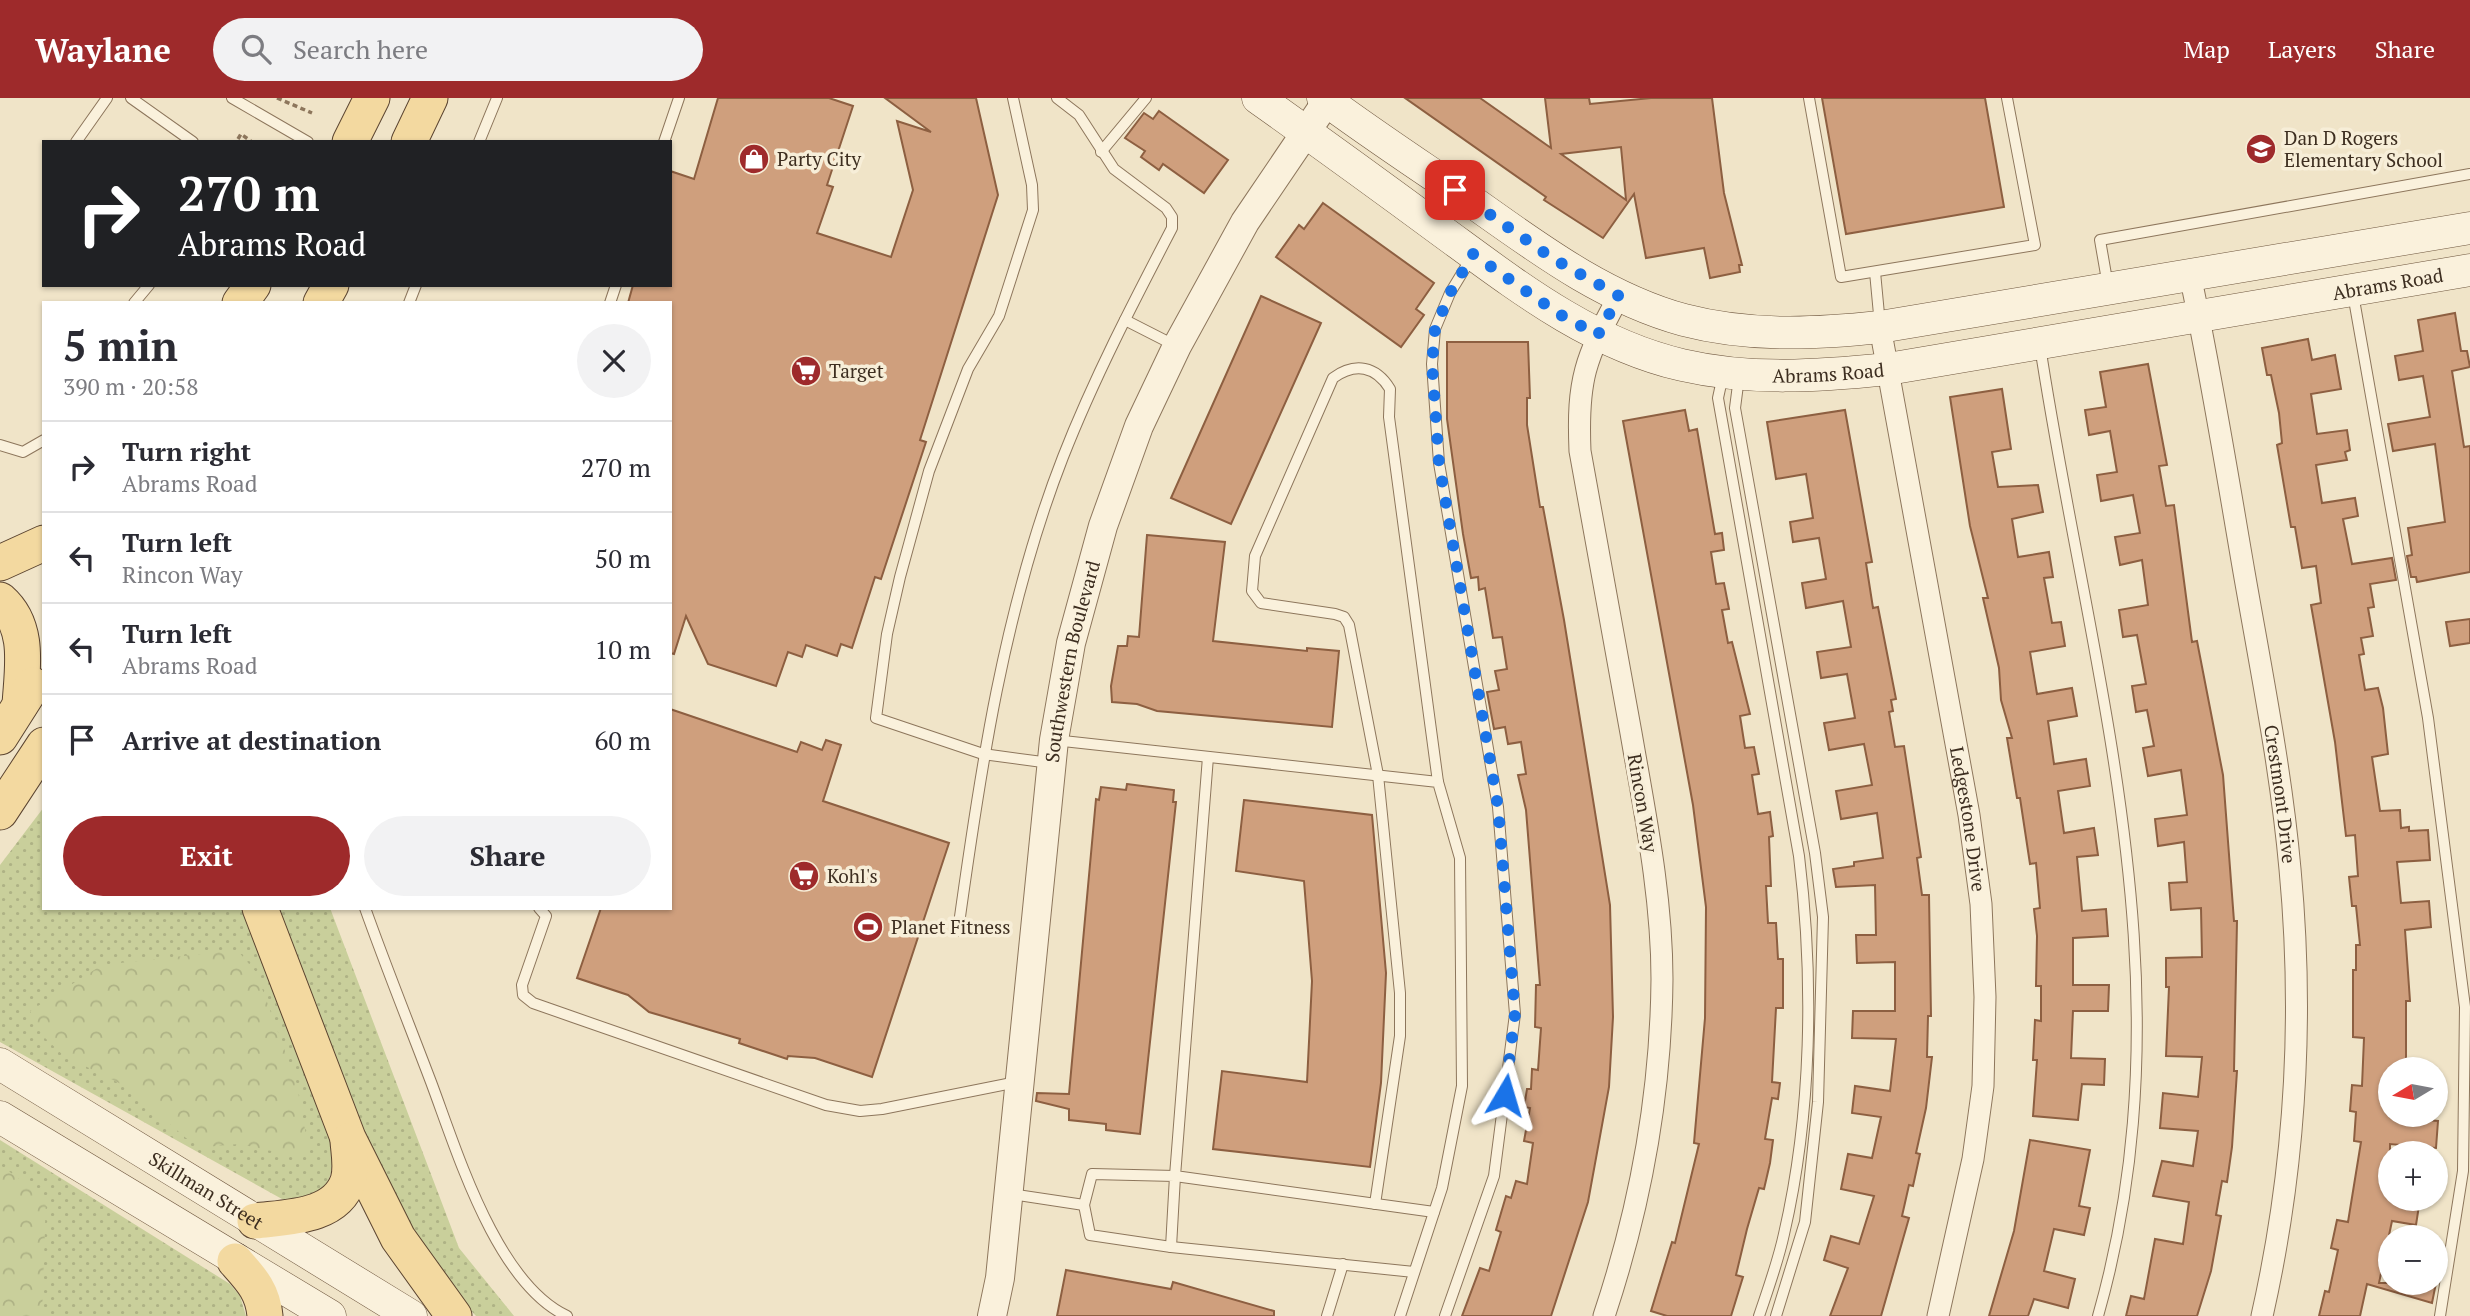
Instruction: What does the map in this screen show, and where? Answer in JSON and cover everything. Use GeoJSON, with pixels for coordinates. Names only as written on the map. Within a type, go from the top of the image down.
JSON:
{"type":"FeatureCollection","features":[{"type":"Feature","properties":{"kind":"main road"},"geometry":{"type":"LineString","coordinates":[[351,140],[372,98]]}},
{"type":"Feature","properties":{"kind":"main road"},"geometry":{"type":"LineString","coordinates":[[410,140],[430,98]]}},
{"type":"Feature","properties":{"kind":"main road","name":"Abrams Road"},"geometry":{"type":"LineString","coordinates":[[1258,98],[1559,314],[1598,335],[1681,365],[1732,373],[1818,376],[1888,369],[2470,270]]}},
{"type":"Feature","properties":{"kind":"main road"},"geometry":{"type":"LineString","coordinates":[[1326,99],[1552,258],[1619,296],[1685,320],[1748,331],[1819,332],[1880,327],[2470,228]]}},
{"type":"Feature","properties":{"kind":"main road"},"geometry":{"type":"LineString","coordinates":[[1732,373],[1748,331]]}},
{"type":"Feature","properties":{"kind":"main road"},"geometry":{"type":"LineString","coordinates":[[0,563],[42,544]]}},
{"type":"Feature","properties":{"kind":"main road"},"geometry":{"type":"LineString","coordinates":[[0,600],[17,622],[23,641],[20,705]]}},
{"type":"Feature","properties":{"kind":"main road"},"geometry":{"type":"LineString","coordinates":[[0,737],[42,670]]}},
{"type":"Feature","properties":{"kind":"main road"},"geometry":{"type":"LineString","coordinates":[[2,809],[42,748]]}},
{"type":"Feature","properties":{"kind":"main road"},"geometry":{"type":"LineString","coordinates":[[2,809],[42,785]]}},
{"type":"Feature","properties":{"kind":"main road"},"geometry":{"type":"LineString","coordinates":[[261,910],[348,1138],[398,1238],[454,1316]]}},
{"type":"Feature","properties":{"kind":"main road","name":"Skillman Street"},"geometry":{"type":"LineString","coordinates":[[0,1064],[411,1316]]}},
{"type":"Feature","properties":{"kind":"main road"},"geometry":{"type":"LineString","coordinates":[[0,1117],[330,1316]]}},
{"type":"Feature","properties":{"kind":"main road"},"geometry":{"type":"LineString","coordinates":[[255,1220],[322,1210],[348,1181],[348,1138]]}},
{"type":"Feature","properties":{"kind":"main road"},"geometry":{"type":"LineString","coordinates":[[235,1261],[257,1285],[264,1301],[265,1316]]}},
{"type":"Feature","properties":{"kind":"street","name":"Southwestern Boulevard"},"geometry":{"type":"LineString","coordinates":[[992,1316],[1000,1278],[1053,752],[1071,643],[1103,526],[1139,426],[1177,346],[1245,222],[1326,99]]}},
{"type":"Feature","properties":{"kind":"street","name":"Crestmont Drive"},"geometry":{"type":"LineString","coordinates":[[2190,275],[2275,749],[2290,869],[2297,971],[2295,1085],[2285,1191],[2262,1316]]}},
{"type":"Feature","properties":{"kind":"street","name":"Rincon Way"},"geometry":{"type":"LineString","coordinates":[[1604,1316],[1630,1232],[1649,1133],[1659,1044],[1662,977],[1651,845],[1580,452],[1578,404],[1586,359],[1619,296]]}},
{"type":"Feature","properties":{"kind":"street","name":"Ledgestone Drive"},"geometry":{"type":"LineString","coordinates":[[1880,327],[1969,815],[1982,904],[1985,998],[1983,1086],[1973,1160],[1938,1316]]}},
{"type":"Feature","properties":{"kind":"street","name":"Southwestern Boulevard"},"geometry":{"type":"LineString","coordinates":[[1000,1278],[1002,1316]]}},
{"type":"Feature","properties":{"kind":"lane"},"geometry":{"type":"LineString","coordinates":[[77,140],[107,98]]}},
{"type":"Feature","properties":{"kind":"lane"},"geometry":{"type":"LineString","coordinates":[[131,98],[189,140]]}},
{"type":"Feature","properties":{"kind":"lane"},"geometry":{"type":"LineString","coordinates":[[232,98],[305,140]]}},
{"type":"Feature","properties":{"kind":"lane"},"geometry":{"type":"LineString","coordinates":[[480,140],[497,98]]}},
{"type":"Feature","properties":{"kind":"lane"},"geometry":{"type":"LineString","coordinates":[[665,140],[679,98]]}},
{"type":"Feature","properties":{"kind":"lane"},"geometry":{"type":"LineString","coordinates":[[1013,98],[1032,185],[1033,210],[999,316],[968,369],[929,471],[892,611],[876,719],[983,754],[1053,752],[1208,757],[1438,782]]}},
{"type":"Feature","properties":{"kind":"lane"},"geometry":{"type":"LineString","coordinates":[[958,931],[983,754],[1002,667],[1045,507],[1084,406],[1172,228],[1172,218],[1166,208],[1114,169],[1079,116],[1057,98]]}},
{"type":"Feature","properties":{"kind":"lane"},"geometry":{"type":"LineString","coordinates":[[1101,152],[1146,98]]}},
{"type":"Feature","properties":{"kind":"lane"},"geometry":{"type":"LineString","coordinates":[[1809,98],[1841,277],[2035,246],[2007,98]]}},
{"type":"Feature","properties":{"kind":"lane"},"geometry":{"type":"LineString","coordinates":[[2109,289],[2100,240],[2470,174]]}},
{"type":"Feature","properties":{"kind":"lane"},"geometry":{"type":"LineString","coordinates":[[1445,1316],[1494,1176],[1515,1014],[1498,807],[1439,463],[1432,364],[1435,329],[1450,293],[1473,254]]}},
{"type":"Feature","properties":{"kind":"lane"},"geometry":{"type":"LineString","coordinates":[[1875,272],[1880,327]]}},
{"type":"Feature","properties":{"kind":"lane"},"geometry":{"type":"LineString","coordinates":[[136,301],[147,287]]}},
{"type":"Feature","properties":{"kind":"lane"},"geometry":{"type":"LineString","coordinates":[[2352,290],[2428,718],[2465,1007],[2463,1171],[2440,1316]]}},
{"type":"Feature","properties":{"kind":"lane"},"geometry":{"type":"LineString","coordinates":[[1125,320],[1177,346]]}},
{"type":"Feature","properties":{"kind":"lane"},"geometry":{"type":"LineString","coordinates":[[2039,343],[2118,778],[2137,943],[2138,1042],[2132,1138],[2119,1225],[2098,1316]]}},
{"type":"Feature","properties":{"kind":"lane"},"geometry":{"type":"LineString","coordinates":[[1375,1204],[1400,1036],[1400,993],[1378,775],[1349,625],[1344,617],[1335,614],[1261,603],[1252,591],[1255,556],[1333,378],[1353,368],[1376,372],[1390,389],[1389,417],[1438,782],[1460,858],[1462,1086],[1434,1212],[1400,1316]]}},
{"type":"Feature","properties":{"kind":"lane"},"geometry":{"type":"LineString","coordinates":[[1732,373],[1718,398],[1796,843],[1807,921],[1804,1095],[1797,1153],[1784,1234],[1759,1316]]}},
{"type":"Feature","properties":{"kind":"lane"},"geometry":{"type":"LineString","coordinates":[[1732,373],[1735,408],[1815,853],[1823,917],[1818,1102],[1806,1208],[1789,1279],[1776,1316]]}},
{"type":"Feature","properties":{"kind":"lane"},"geometry":{"type":"LineString","coordinates":[[0,445],[23,452],[42,441]]}},
{"type":"Feature","properties":{"kind":"lane"},"geometry":{"type":"LineString","coordinates":[[1171,1247],[1208,757]]}},
{"type":"Feature","properties":{"kind":"lane"},"geometry":{"type":"LineString","coordinates":[[366,910],[462,1169],[499,1245],[542,1302],[566,1316]]}},
{"type":"Feature","properties":{"kind":"lane"},"geometry":{"type":"LineString","coordinates":[[541,910],[546,916],[522,985],[523,995],[533,1003],[826,1105],[860,1111],[933,1100],[1020,1082]]}},
{"type":"Feature","properties":{"kind":"lane"},"geometry":{"type":"LineString","coordinates":[[1414,1272],[1171,1247],[1090,1235],[1084,1205],[1092,1174],[1175,1177],[1434,1212]]}},
{"type":"Feature","properties":{"kind":"lane"},"geometry":{"type":"LineString","coordinates":[[1008,1193],[1084,1205]]}},
{"type":"Feature","properties":{"kind":"lane"},"geometry":{"type":"LineString","coordinates":[[1327,1316],[1343,1264]]}},
{"type":"Feature","properties":{"kind":"path"},"geometry":{"type":"LineString","coordinates":[[277,98],[312,113]]}},
{"type":"Feature","properties":{"kind":"path"},"geometry":{"type":"LineString","coordinates":[[238,139],[241,134],[249,140]]}},
{"type":"Feature","properties":{"kind":"green space"},"geometry":{"type":"Polygon","coordinates":[[[42,810],[42,910],[246,910],[332,1139],[330,1176],[319,1192],[309,1197],[282,1199],[0,1042],[0,865],[42,810]]]}},
{"type":"Feature","properties":{"kind":"green space"},"geometry":{"type":"Polygon","coordinates":[[[271,910],[331,910],[459,1248],[514,1316],[476,1316],[409,1245],[271,910]]]}},
{"type":"Feature","properties":{"kind":"green space"},"geometry":{"type":"Polygon","coordinates":[[[237,950],[256,972],[296,1081],[309,1151],[300,1157],[239,1144],[205,1147],[186,1138],[125,1086],[63,1055],[45,1038],[30,1011],[102,965],[237,950]]]}},
{"type":"Feature","properties":{"kind":"green space"},"geometry":{"type":"Polygon","coordinates":[[[0,1140],[230,1284],[240,1296],[246,1316],[0,1316],[0,1140]]]}},
{"type":"Feature","properties":{"kind":"green space"},"geometry":{"type":"Polygon","coordinates":[[[0,1165],[46,1198],[42,1316],[0,1316],[0,1165]]]}},
{"type":"Feature","properties":{"kind":"building","name":"Target"},"geometry":{"type":"Polygon","coordinates":[[[718,98],[829,98],[853,106],[827,185],[833,187],[817,233],[891,257],[913,190],[897,121],[931,132],[885,98],[976,98],[998,195],[920,440],[926,442],[881,579],[875,577],[852,648],[841,644],[837,656],[806,645],[802,657],[788,652],[776,686],[708,664],[686,616],[672,654],[672,301],[629,301],[632,287],[672,287],[672,172],[694,179],[718,98]]]}},
{"type":"Feature","properties":{"kind":"building"},"geometry":{"type":"Polygon","coordinates":[[[1405,98],[1480,98],[1551,148],[1545,98],[1589,98],[1590,104],[1651,98],[1712,98],[1724,193],[1742,265],[1739,265],[1740,272],[1710,278],[1704,248],[1646,258],[1634,194],[1603,238],[1544,200],[1546,197],[1405,98]],[[1621,147],[1561,154],[1626,200],[1621,147]]]}},
{"type":"Feature","properties":{"kind":"building"},"geometry":{"type":"Polygon","coordinates":[[[1822,98],[1985,98],[2004,207],[1846,234],[1822,98]]]}},
{"type":"Feature","properties":{"kind":"building"},"geometry":{"type":"Polygon","coordinates":[[[1159,111],[1228,160],[1204,193],[1163,164],[1159,170],[1141,157],[1145,151],[1125,138],[1144,113],[1153,119],[1159,111]]]}},
{"type":"Feature","properties":{"kind":"building"},"geometry":{"type":"Polygon","coordinates":[[[1323,203],[1434,283],[1416,309],[1424,315],[1401,347],[1276,257],[1299,225],[1304,229],[1323,203]]]}},
{"type":"Feature","properties":{"kind":"building"},"geometry":{"type":"Polygon","coordinates":[[[1261,296],[1321,323],[1231,524],[1171,498],[1261,296]]]}},
{"type":"Feature","properties":{"kind":"building"},"geometry":{"type":"Polygon","coordinates":[[[2455,313],[2461,351],[2467,351],[2470,367],[2452,371],[2464,447],[2470,446],[2470,572],[2417,582],[2416,577],[2411,577],[2407,556],[2412,555],[2408,528],[2445,522],[2435,444],[2393,451],[2388,424],[2430,417],[2423,376],[2399,380],[2395,356],[2423,351],[2418,320],[2455,313]]]}},
{"type":"Feature","properties":{"kind":"building"},"geometry":{"type":"Polygon","coordinates":[[[2308,339],[2312,360],[2335,355],[2341,389],[2311,394],[2317,434],[2347,430],[2350,450],[2345,452],[2347,460],[2316,465],[2322,503],[2355,498],[2358,516],[2343,519],[2352,564],[2392,558],[2396,580],[2370,584],[2374,607],[2368,608],[2373,636],[2361,638],[2364,654],[2359,655],[2365,690],[2378,688],[2383,708],[2388,754],[2372,757],[2380,811],[2400,810],[2401,828],[2409,827],[2409,831],[2428,830],[2430,860],[2397,862],[2401,903],[2429,901],[2431,927],[2405,930],[2410,1001],[2406,1001],[2406,1057],[2378,1057],[2378,1127],[2438,1127],[2437,1141],[2378,1141],[2378,1211],[2418,1211],[2416,1225],[2392,1221],[2391,1225],[2378,1225],[2378,1287],[2367,1284],[2360,1316],[2319,1316],[2325,1291],[2329,1292],[2338,1250],[2331,1248],[2337,1220],[2348,1222],[2361,1142],[2354,1141],[2356,1112],[2350,1111],[2352,1085],[2362,1086],[2364,1038],[2353,1037],[2353,970],[2356,970],[2356,945],[2360,945],[2356,906],[2352,906],[2349,877],[2358,876],[2355,835],[2346,836],[2335,742],[2311,605],[2321,603],[2316,566],[2302,568],[2295,527],[2291,527],[2277,445],[2282,443],[2279,413],[2262,348],[2308,339]]]}},
{"type":"Feature","properties":{"kind":"building"},"geometry":{"type":"Polygon","coordinates":[[[1447,342],[1528,342],[1530,398],[1527,398],[1527,425],[1540,507],[1543,507],[1564,620],[1610,905],[1613,1017],[1609,1087],[1588,1202],[1551,1316],[1462,1316],[1480,1268],[1489,1271],[1501,1232],[1496,1230],[1506,1196],[1511,1198],[1516,1181],[1527,1184],[1533,1143],[1524,1141],[1530,1108],[1524,1107],[1527,1089],[1531,1089],[1532,1069],[1538,1070],[1541,1028],[1535,1027],[1536,985],[1540,985],[1526,810],[1518,775],[1526,774],[1521,742],[1508,744],[1505,727],[1494,729],[1487,692],[1499,690],[1495,671],[1507,669],[1502,637],[1493,638],[1485,588],[1479,590],[1478,577],[1471,578],[1447,419],[1447,342]]]}},
{"type":"Feature","properties":{"kind":"building"},"geometry":{"type":"Polygon","coordinates":[[[2148,364],[2167,465],[2159,466],[2166,506],[2174,505],[2192,642],[2197,641],[2223,775],[2234,921],[2237,921],[2234,1071],[2237,1071],[2232,1147],[2227,1182],[2222,1181],[2216,1215],[2221,1216],[2211,1271],[2197,1316],[2126,1316],[2131,1296],[2144,1299],[2155,1239],[2183,1244],[2189,1202],[2153,1196],[2162,1161],[2193,1166],[2198,1131],[2160,1128],[2163,1093],[2198,1097],[2202,1057],[2166,1056],[2169,987],[2166,987],[2166,958],[2202,957],[2201,908],[2171,910],[2169,883],[2187,882],[2184,842],[2158,846],[2155,819],[2187,815],[2181,770],[2148,776],[2143,748],[2154,746],[2147,710],[2136,712],[2132,686],[2146,684],[2137,635],[2123,637],[2119,610],[2148,605],[2142,560],[2120,565],[2115,537],[2140,533],[2133,495],[2101,501],[2097,475],[2117,472],[2110,431],[2089,435],[2085,410],[2106,407],[2100,372],[2148,364]]]}},
{"type":"Feature","properties":{"kind":"building"},"geometry":{"type":"Polygon","coordinates":[[[2002,389],[2011,449],[1992,452],[1998,487],[2038,485],[2043,512],[2012,519],[2018,557],[2049,552],[2053,577],[2044,578],[2052,623],[2061,622],[2065,646],[2030,652],[2037,694],[2072,688],[2077,716],[2048,721],[2054,764],[2086,759],[2090,786],[2058,791],[2064,833],[2094,828],[2098,855],[2077,857],[2082,911],[2106,909],[2108,936],[2073,938],[2073,985],[2109,985],[2108,1011],[2073,1011],[2071,1058],[2105,1059],[2104,1085],[2082,1084],[2078,1120],[2033,1116],[2037,1060],[2033,1060],[2035,1020],[2041,1021],[2041,986],[2036,986],[2037,936],[2034,909],[2040,908],[2036,863],[2030,864],[2020,798],[2017,798],[2007,738],[2012,738],[2001,700],[1999,668],[1983,598],[1988,598],[1970,526],[1950,397],[2002,389]]]}},
{"type":"Feature","properties":{"kind":"building"},"geometry":{"type":"Polygon","coordinates":[[[1685,410],[1689,431],[1697,429],[1715,534],[1722,533],[1724,550],[1711,552],[1716,584],[1724,583],[1729,609],[1722,610],[1728,643],[1732,642],[1750,714],[1740,716],[1745,748],[1754,747],[1759,774],[1752,775],[1758,814],[1770,812],[1773,836],[1769,837],[1771,886],[1766,886],[1768,923],[1776,923],[1778,959],[1783,959],[1783,1008],[1776,1008],[1772,1082],[1780,1083],[1778,1099],[1772,1098],[1765,1139],[1773,1140],[1770,1163],[1764,1189],[1759,1188],[1747,1229],[1736,1275],[1743,1277],[1731,1316],[1667,1316],[1651,1311],[1672,1242],[1675,1243],[1699,1144],[1694,1143],[1705,1018],[1706,907],[1693,805],[1623,421],[1685,410]]]}},
{"type":"Feature","properties":{"kind":"building"},"geometry":{"type":"Polygon","coordinates":[[[1845,410],[1872,562],[1866,563],[1873,608],[1878,607],[1896,699],[1891,700],[1893,711],[1889,712],[1895,747],[1904,746],[1921,857],[1917,858],[1922,895],[1929,895],[1931,1016],[1928,1016],[1927,1057],[1932,1057],[1926,1108],[1916,1153],[1920,1154],[1913,1186],[1909,1185],[1902,1216],[1909,1218],[1881,1316],[1830,1316],[1848,1268],[1824,1260],[1831,1236],[1859,1244],[1874,1196],[1841,1189],[1848,1154],[1872,1158],[1881,1117],[1852,1113],[1855,1086],[1890,1091],[1896,1039],[1852,1038],[1853,1011],[1895,1011],[1895,962],[1857,963],[1856,935],[1876,935],[1875,885],[1836,887],[1833,869],[1854,866],[1854,862],[1883,858],[1877,813],[1841,819],[1836,791],[1872,785],[1864,744],[1829,750],[1824,723],[1855,718],[1847,674],[1821,678],[1817,652],[1851,647],[1843,601],[1806,608],[1802,583],[1826,579],[1819,538],[1793,542],[1790,522],[1813,518],[1806,474],[1776,479],[1767,422],[1845,410]]]}},
{"type":"Feature","properties":{"kind":"building"},"geometry":{"type":"Polygon","coordinates":[[[1147,535],[1225,542],[1213,641],[1307,651],[1307,648],[1339,651],[1332,727],[1157,711],[1137,704],[1112,702],[1111,686],[1118,646],[1127,646],[1128,636],[1139,637],[1147,535]]]}},
{"type":"Feature","properties":{"kind":"building"},"geometry":{"type":"Polygon","coordinates":[[[2470,619],[2470,643],[2450,646],[2446,622],[2470,619]]]}},
{"type":"Feature","properties":{"kind":"building","name":"Kohl's"},"geometry":{"type":"Polygon","coordinates":[[[672,710],[797,752],[801,742],[822,750],[826,740],[841,745],[823,801],[949,843],[872,1077],[815,1058],[788,1056],[787,1059],[739,1043],[740,1039],[649,1012],[628,995],[577,978],[600,910],[672,910],[672,710]]]}},
{"type":"Feature","properties":{"kind":"building"},"geometry":{"type":"Polygon","coordinates":[[[1127,784],[1174,790],[1173,802],[1176,802],[1140,1134],[1106,1130],[1106,1124],[1069,1120],[1069,1109],[1036,1101],[1037,1093],[1069,1094],[1096,799],[1099,800],[1101,787],[1126,790],[1127,784]]]}},
{"type":"Feature","properties":{"kind":"building"},"geometry":{"type":"Polygon","coordinates":[[[1244,800],[1372,815],[1386,973],[1381,1083],[1370,1167],[1213,1149],[1222,1071],[1307,1082],[1312,981],[1304,881],[1236,871],[1244,800]]]}},
{"type":"Feature","properties":{"kind":"building"},"geometry":{"type":"Polygon","coordinates":[[[2030,1140],[2090,1150],[2079,1206],[2090,1208],[2084,1235],[2054,1229],[2044,1271],[2075,1279],[2068,1308],[2034,1299],[2028,1316],[1989,1316],[2014,1231],[2030,1140]]]}},
{"type":"Feature","properties":{"kind":"building"},"geometry":{"type":"Polygon","coordinates":[[[1066,1270],[1171,1289],[1173,1282],[1274,1311],[1274,1316],[1057,1316],[1066,1270]]]}},
{"type":"Feature","properties":{"kind":"building"},"geometry":{"type":"Polygon","coordinates":[[[2405,1295],[2434,1295],[2432,1303],[2405,1295]]]}},
{"type":"Feature","properties":{"kind":"place","name":"Dan D Rogers Elementary School"},"geometry":{"type":"Point","coordinates":[2261,149]}},
{"type":"Feature","properties":{"kind":"place","name":"Party City"},"geometry":{"type":"Point","coordinates":[754,159]}},
{"type":"Feature","properties":{"kind":"place","name":"Target"},"geometry":{"type":"Point","coordinates":[806,371]}},
{"type":"Feature","properties":{"kind":"place","name":"Kohl's"},"geometry":{"type":"Point","coordinates":[804,876]}},
{"type":"Feature","properties":{"kind":"place","name":"Planet Fitness"},"geometry":{"type":"Point","coordinates":[868,927]}},
{"type":"Feature","properties":{"kind":"route"},"geometry":{"type":"LineString","coordinates":[[1455,190],[1552,258],[1619,296],[1598,335],[1559,314],[1473,254],[1450,293],[1435,329],[1432,364],[1439,463],[1498,807],[1515,1014],[1505,1095]]}}]}
